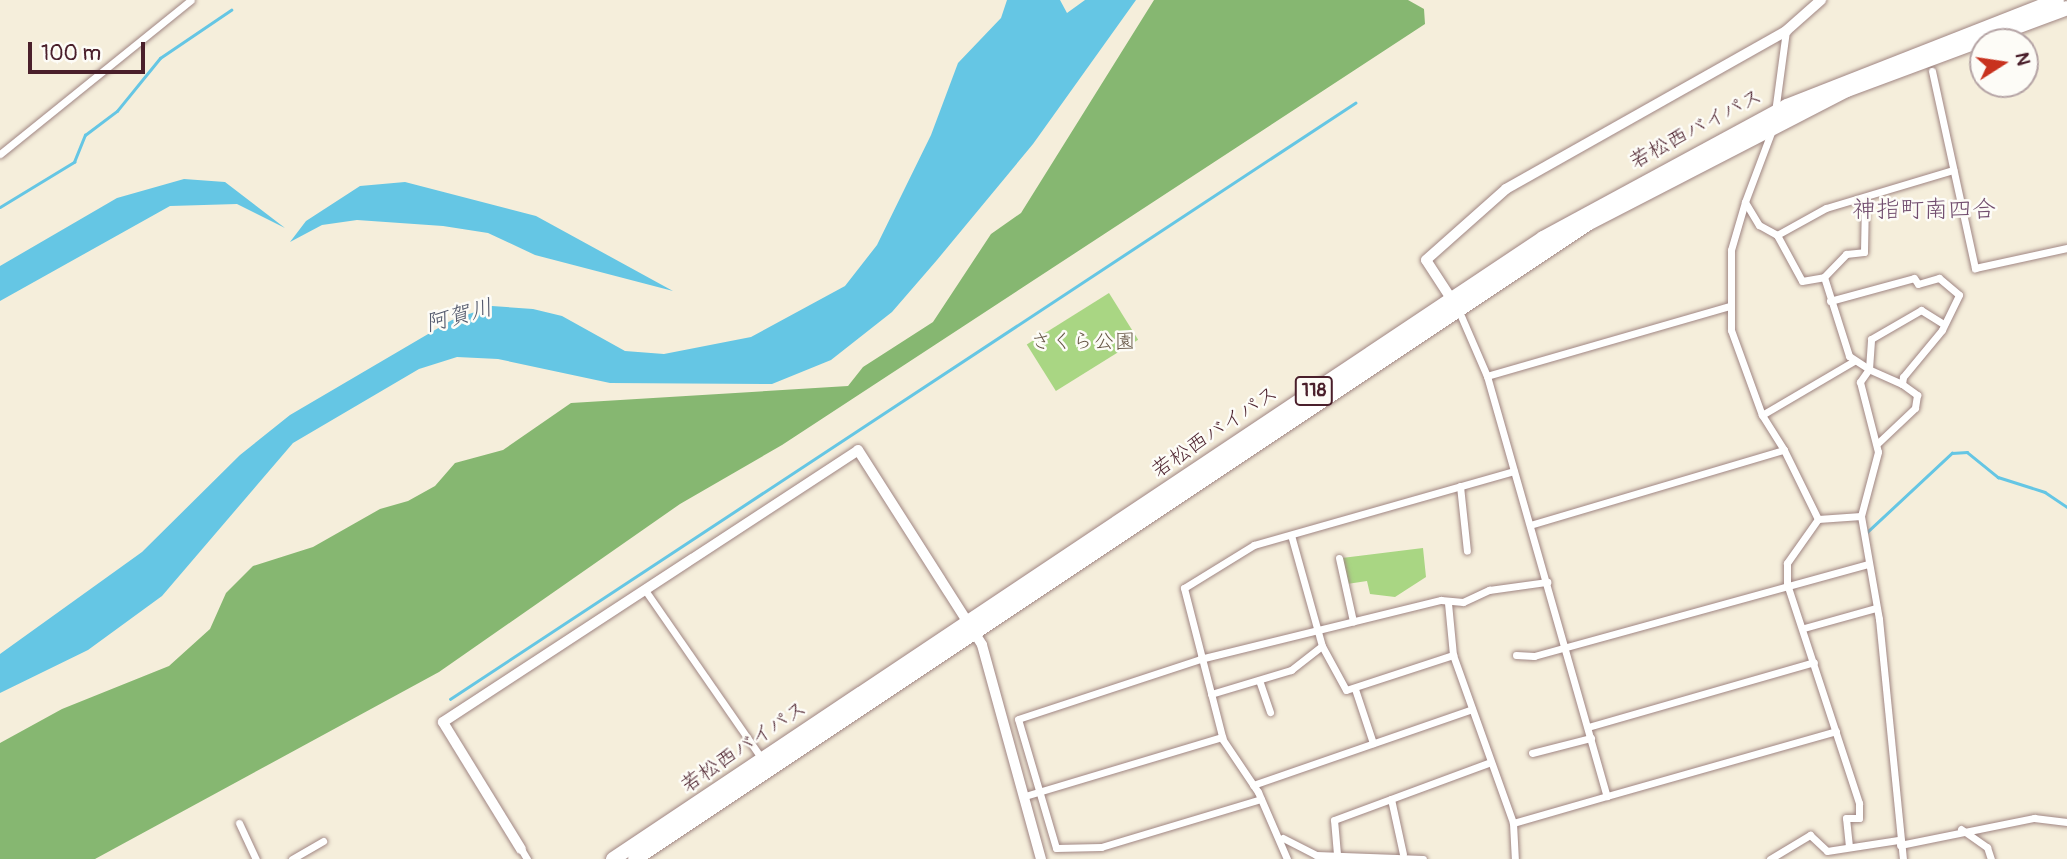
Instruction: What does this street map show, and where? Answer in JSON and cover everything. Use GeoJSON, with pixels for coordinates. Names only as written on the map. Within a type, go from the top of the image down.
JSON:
{"type":"FeatureCollection","features":[{"type":"Feature","properties":{"kind":"highway","name":"若松西バイパス"},"geometry":{"type":"LineString","coordinates":[[635,859],[1454,303],[1774,118],[2056,0]]}},
{"type":"Feature","properties":{"kind":"highway","name":"若松西バイパス"},"geometry":{"type":"LineString","coordinates":[[1774,118],[1939,53],[2067,8]]}},
{"type":"Feature","properties":{"kind":"highway","name":"若松西バイパス"},"geometry":{"type":"LineString","coordinates":[[613,859],[763,760],[973,628]]}},
{"type":"Feature","properties":{"kind":"street"},"geometry":{"type":"LineString","coordinates":[[0,154],[191,0]]}},
{"type":"Feature","properties":{"kind":"street"},"geometry":{"type":"LineString","coordinates":[[1607,796],[1487,376],[1454,303],[1426,260],[1506,189],[1786,31],[1821,0]]}},
{"type":"Feature","properties":{"kind":"street"},"geometry":{"type":"LineString","coordinates":[[1786,31],[1774,118],[1731,250],[1730,306],[1735,351],[1762,415],[1784,450],[1818,519]]}},
{"type":"Feature","properties":{"kind":"street"},"geometry":{"type":"LineString","coordinates":[[1932,71],[1975,268],[2067,248]]}},
{"type":"Feature","properties":{"kind":"street"},"geometry":{"type":"LineString","coordinates":[[1777,235],[1826,208],[1865,200],[1953,170]]}},
{"type":"Feature","properties":{"kind":"street"},"geometry":{"type":"LineString","coordinates":[[1745,202],[1759,225],[1777,235],[1802,281],[1824,277],[1846,254],[1864,253],[1865,200]]}},
{"type":"Feature","properties":{"kind":"street"},"geometry":{"type":"LineString","coordinates":[[1824,277],[1854,361],[1902,384],[1918,401],[1878,443]]}},
{"type":"Feature","properties":{"kind":"street"},"geometry":{"type":"LineString","coordinates":[[1830,300],[1882,283],[1939,278],[1959,295],[1943,324],[1902,384]]}},
{"type":"Feature","properties":{"kind":"street"},"geometry":{"type":"LineString","coordinates":[[1487,376],[1730,306]]}},
{"type":"Feature","properties":{"kind":"street"},"geometry":{"type":"LineString","coordinates":[[1903,859],[1899,843],[1876,608],[1861,516],[1878,443],[1860,382],[1870,369],[1871,339],[1921,310],[1943,324]]}},
{"type":"Feature","properties":{"kind":"street"},"geometry":{"type":"LineString","coordinates":[[1762,415],[1854,361]]}},
{"type":"Feature","properties":{"kind":"street"},"geometry":{"type":"LineString","coordinates":[[524,854],[443,722],[858,450],[973,628],[1025,796],[1041,859]]}},
{"type":"Feature","properties":{"kind":"street"},"geometry":{"type":"LineString","coordinates":[[1530,525],[1784,450]]}},
{"type":"Feature","properties":{"kind":"street"},"geometry":{"type":"LineString","coordinates":[[1287,859],[1283,838],[1222,737],[1184,588],[1254,545],[1514,471]]}},
{"type":"Feature","properties":{"kind":"street"},"geometry":{"type":"LineString","coordinates":[[1460,486],[1467,551]]}},
{"type":"Feature","properties":{"kind":"street"},"geometry":{"type":"LineString","coordinates":[[1818,519],[1861,516]]}},
{"type":"Feature","properties":{"kind":"street"},"geometry":{"type":"LineString","coordinates":[[1818,519],[1787,563],[1787,584],[1804,628],[1859,803],[1859,818],[1846,818],[1849,847]]}},
{"type":"Feature","properties":{"kind":"street"},"geometry":{"type":"LineString","coordinates":[[1291,535],[1322,646],[1343,686],[1355,689],[1453,655]]}},
{"type":"Feature","properties":{"kind":"street"},"geometry":{"type":"LineString","coordinates":[[1339,558],[1353,621]]}},
{"type":"Feature","properties":{"kind":"street"},"geometry":{"type":"LineString","coordinates":[[1516,655],[1566,647],[1787,584],[1869,564]]}},
{"type":"Feature","properties":{"kind":"street"},"geometry":{"type":"LineString","coordinates":[[1261,799],[1074,850],[1056,848],[1050,841],[1019,715],[1200,659],[1318,629],[1547,582]]}},
{"type":"Feature","properties":{"kind":"street"},"geometry":{"type":"LineString","coordinates":[[645,590],[763,760]]}},
{"type":"Feature","properties":{"kind":"street"},"geometry":{"type":"LineString","coordinates":[[1448,603],[1453,655],[1488,763],[1513,823],[1515,859]]}},
{"type":"Feature","properties":{"kind":"street"},"geometry":{"type":"LineString","coordinates":[[1804,628],[1876,608]]}},
{"type":"Feature","properties":{"kind":"street"},"geometry":{"type":"LineString","coordinates":[[1211,694],[1298,667],[1322,646]]}},
{"type":"Feature","properties":{"kind":"street"},"geometry":{"type":"LineString","coordinates":[[1588,727],[1814,662]]}},
{"type":"Feature","properties":{"kind":"street"},"geometry":{"type":"LineString","coordinates":[[1259,680],[1270,712]]}},
{"type":"Feature","properties":{"kind":"street"},"geometry":{"type":"LineString","coordinates":[[1355,689],[1373,743]]}},
{"type":"Feature","properties":{"kind":"street"},"geometry":{"type":"LineString","coordinates":[[1253,785],[1470,710]]}},
{"type":"Feature","properties":{"kind":"street"},"geometry":{"type":"LineString","coordinates":[[1513,823],[1836,731]]}},
{"type":"Feature","properties":{"kind":"street"},"geometry":{"type":"LineString","coordinates":[[1025,796],[1222,737]]}},
{"type":"Feature","properties":{"kind":"street"},"geometry":{"type":"LineString","coordinates":[[1532,753],[1591,738]]}},
{"type":"Feature","properties":{"kind":"street"},"geometry":{"type":"LineString","coordinates":[[1337,853],[1334,820],[1488,763]]}},
{"type":"Feature","properties":{"kind":"street"},"geometry":{"type":"LineString","coordinates":[[1391,799],[1403,854]]}},
{"type":"Feature","properties":{"kind":"street"},"geometry":{"type":"LineString","coordinates":[[1770,859],[1810,835],[1827,851],[1899,843],[1961,829],[2035,818],[2067,822]]}},
{"type":"Feature","properties":{"kind":"street"},"geometry":{"type":"LineString","coordinates":[[239,823],[256,859]]}},
{"type":"Feature","properties":{"kind":"street"},"geometry":{"type":"LineString","coordinates":[[1961,829],[1987,846],[1991,859]]}},
{"type":"Feature","properties":{"kind":"street"},"geometry":{"type":"LineString","coordinates":[[1283,838],[1317,857],[1337,853],[1403,854],[1423,859]]}},
{"type":"Feature","properties":{"kind":"street"},"geometry":{"type":"LineString","coordinates":[[292,859],[323,841]]}},
{"type":"Feature","properties":{"kind":"street"},"geometry":{"type":"LineString","coordinates":[[306,851],[310,859]]}},
{"type":"Feature","properties":{"kind":"green space"},"geometry":{"type":"Polygon","coordinates":[[[1154,0],[1408,0],[1424,9],[1425,24],[782,445],[680,504],[439,672],[95,859],[0,859],[0,743],[62,709],[169,666],[210,629],[226,593],[253,566],[313,547],[380,509],[408,501],[435,486],[455,463],[503,450],[571,403],[848,386],[863,367],[933,322],[991,234],[1021,213],[1154,0]]]}},
{"type":"Feature","properties":{"kind":"green space","name":"さくら公園"},"geometry":{"type":"Polygon","coordinates":[[[1109,293],[1138,340],[1056,391],[1027,344],[1109,293]]]}},
{"type":"Feature","properties":{"kind":"green space"},"geometry":{"type":"Polygon","coordinates":[[[1423,548],[1426,577],[1395,597],[1370,594],[1367,581],[1347,584],[1342,558],[1423,548]]]}},
{"type":"Feature","properties":{"kind":"water"},"geometry":{"type":"Polygon","coordinates":[[[1007,0],[1060,0],[1067,13],[1085,0],[1136,0],[1033,144],[937,260],[892,312],[831,360],[772,384],[610,383],[498,359],[457,357],[419,369],[293,443],[162,596],[88,650],[0,693],[0,654],[142,552],[240,455],[290,415],[452,320],[492,306],[533,309],[562,316],[625,351],[664,354],[751,337],[845,286],[877,245],[931,135],[958,63],[1001,18],[1007,0]]]}},
{"type":"Feature","properties":{"kind":"water"},"geometry":{"type":"Polygon","coordinates":[[[184,179],[225,182],[285,228],[237,204],[170,206],[0,301],[0,266],[117,198],[184,179]]]}},
{"type":"Feature","properties":{"kind":"water"},"geometry":{"type":"Polygon","coordinates":[[[405,182],[536,216],[673,291],[535,255],[488,233],[443,226],[357,220],[322,225],[290,242],[306,221],[360,186],[405,182]]]}},
{"type":"Feature","properties":{"kind":"waterway"},"geometry":{"type":"LineString","coordinates":[[0,207],[74,162],[85,135],[117,111],[160,58],[231,10]]}},
{"type":"Feature","properties":{"kind":"waterway"},"geometry":{"type":"LineString","coordinates":[[450,699],[1355,103]]}},
{"type":"Feature","properties":{"kind":"waterway"},"geometry":{"type":"LineString","coordinates":[[1865,534],[1952,453],[1967,452],[1998,477],[2045,492],[2067,507]]}},
{"type":"Feature","properties":{"kind":"district","name":"神指町南四合"},"geometry":{"type":"Point","coordinates":[1924,210]}},
{"type":"Feature","properties":{"kind":"water label","name":"阿賀川"},"geometry":{"type":"Point","coordinates":[459,316]}}]}
